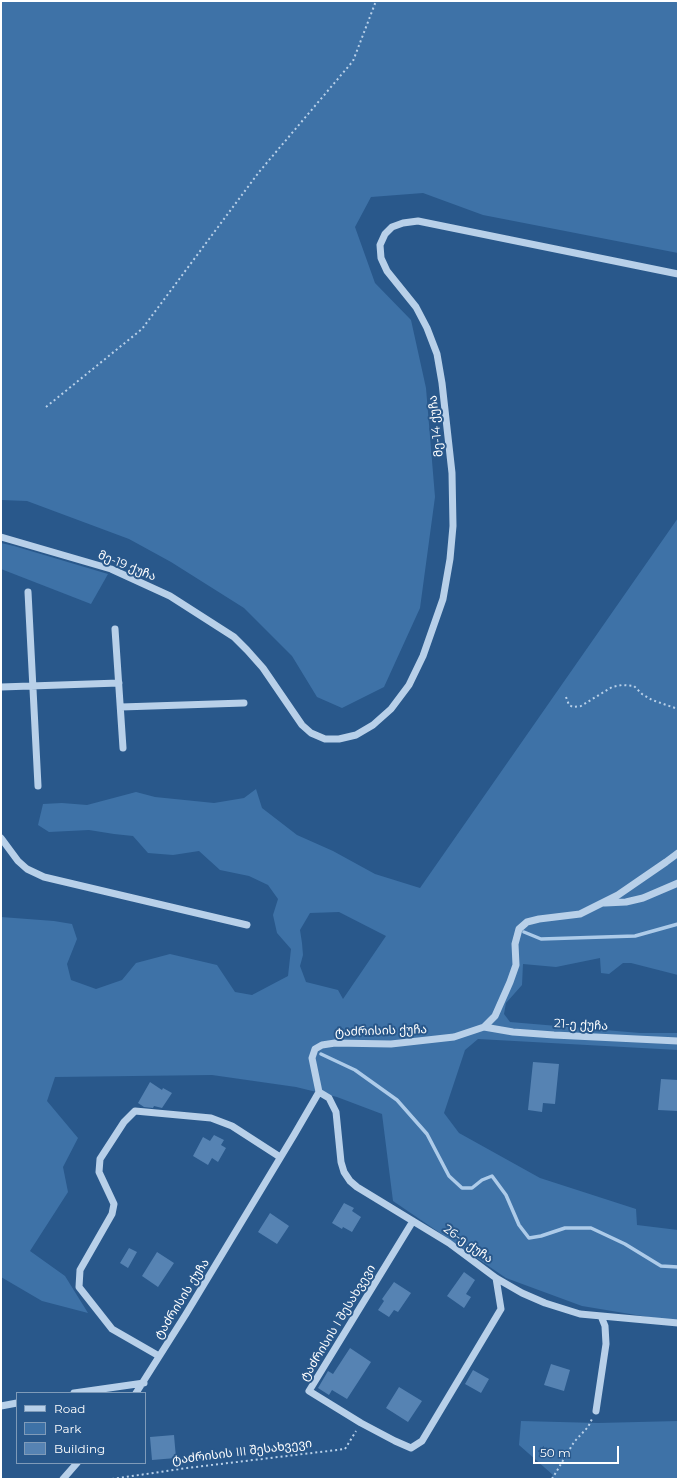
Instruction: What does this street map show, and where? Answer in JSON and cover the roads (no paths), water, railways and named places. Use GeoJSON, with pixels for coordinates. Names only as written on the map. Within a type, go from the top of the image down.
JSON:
{"type":"FeatureCollection","features":[{"type":"Feature","properties":{"kind":"street","name":"მე-14 ქუჩა"},"geometry":{"type":"LineString","coordinates":[[234,637],[263,668],[302,725],[311,733],[325,739],[340,739],[356,735],[373,725],[391,709],[409,685],[423,656],[443,599],[450,559],[453,526],[452,473],[442,383],[437,354],[427,328],[416,308],[387,271],[381,258],[380,244],[385,234],[392,227],[403,223],[418,221],[678,274]]}},
{"type":"Feature","properties":{"kind":"street","name":"მე-19 ქუჩა"},"geometry":{"type":"LineString","coordinates":[[1,537],[111,569],[170,596],[234,637]]}},
{"type":"Feature","properties":{"kind":"street"},"geometry":{"type":"LineString","coordinates":[[28,592],[38,786]]}},
{"type":"Feature","properties":{"kind":"street"},"geometry":{"type":"LineString","coordinates":[[115,629],[123,748]]}},
{"type":"Feature","properties":{"kind":"street"},"geometry":{"type":"LineString","coordinates":[[1,687],[119,683]]}},
{"type":"Feature","properties":{"kind":"street"},"geometry":{"type":"LineString","coordinates":[[121,707],[244,703]]}},
{"type":"Feature","properties":{"kind":"street"},"geometry":{"type":"LineString","coordinates":[[1,838],[18,861],[27,869],[44,877],[247,925]]}},
{"type":"Feature","properties":{"kind":"street"},"geometry":{"type":"LineString","coordinates":[[484,1027],[495,1016],[510,982],[516,964],[516,944],[519,929],[527,922],[580,914],[618,895],[678,853]]}},
{"type":"Feature","properties":{"kind":"street"},"geometry":{"type":"LineString","coordinates":[[602,903],[626,902],[644,898],[678,883]]}},
{"type":"Feature","properties":{"kind":"street","name":"21-ე ქუჩა"},"geometry":{"type":"LineString","coordinates":[[484,1027],[514,1032],[554,1035],[678,1041]]}},
{"type":"Feature","properties":{"kind":"street","name":"ტაძრისის ქუჩა"},"geometry":{"type":"LineString","coordinates":[[137,1392],[186,1314],[319,1092],[312,1058],[315,1049],[322,1045],[335,1043],[391,1044],[454,1037],[484,1027]]}},
{"type":"Feature","properties":{"kind":"street","name":"26-ე ქუჩა"},"geometry":{"type":"LineString","coordinates":[[319,1092],[329,1098],[336,1112],[341,1162],[344,1172],[350,1181],[357,1187],[449,1243],[496,1278],[522,1293],[545,1303],[580,1314],[678,1323]]}},
{"type":"Feature","properties":{"kind":"street"},"geometry":{"type":"LineString","coordinates":[[159,1356],[112,1329],[79,1287],[80,1270],[112,1214],[114,1204],[99,1172],[100,1159],[124,1122],[135,1112],[211,1118],[232,1126],[280,1158]]}},
{"type":"Feature","properties":{"kind":"street","name":"ტაძრისის I შესახვევი"},"geometry":{"type":"LineString","coordinates":[[413,1221],[308,1391],[394,1442],[411,1448],[422,1441],[501,1309],[496,1278]]}},
{"type":"Feature","properties":{"kind":"street"},"geometry":{"type":"LineString","coordinates":[[596,1411],[606,1344],[605,1326],[601,1316]]}},
{"type":"Feature","properties":{"kind":"street"},"geometry":{"type":"LineString","coordinates":[[80,1392],[144,1382]]}},
{"type":"Feature","properties":{"kind":"street"},"geometry":{"type":"LineString","coordinates":[[1,1406],[16,1403]]}},
{"type":"Feature","properties":{"kind":"street"},"geometry":{"type":"LineString","coordinates":[[63,1479],[76,1464]]}},
{"type":"Feature","properties":{"kind":"waterway"},"geometry":{"type":"LineString","coordinates":[[524,932],[541,939],[635,936],[678,924]]}},
{"type":"Feature","properties":{"kind":"waterway"},"geometry":{"type":"LineString","coordinates":[[321,1054],[355,1070],[397,1100],[427,1134],[449,1176],[462,1188],[472,1188],[482,1180],[492,1176],[506,1195],[519,1225],[529,1238],[541,1236],[565,1228],[591,1228],[625,1244],[661,1266],[678,1267]]}}]}
